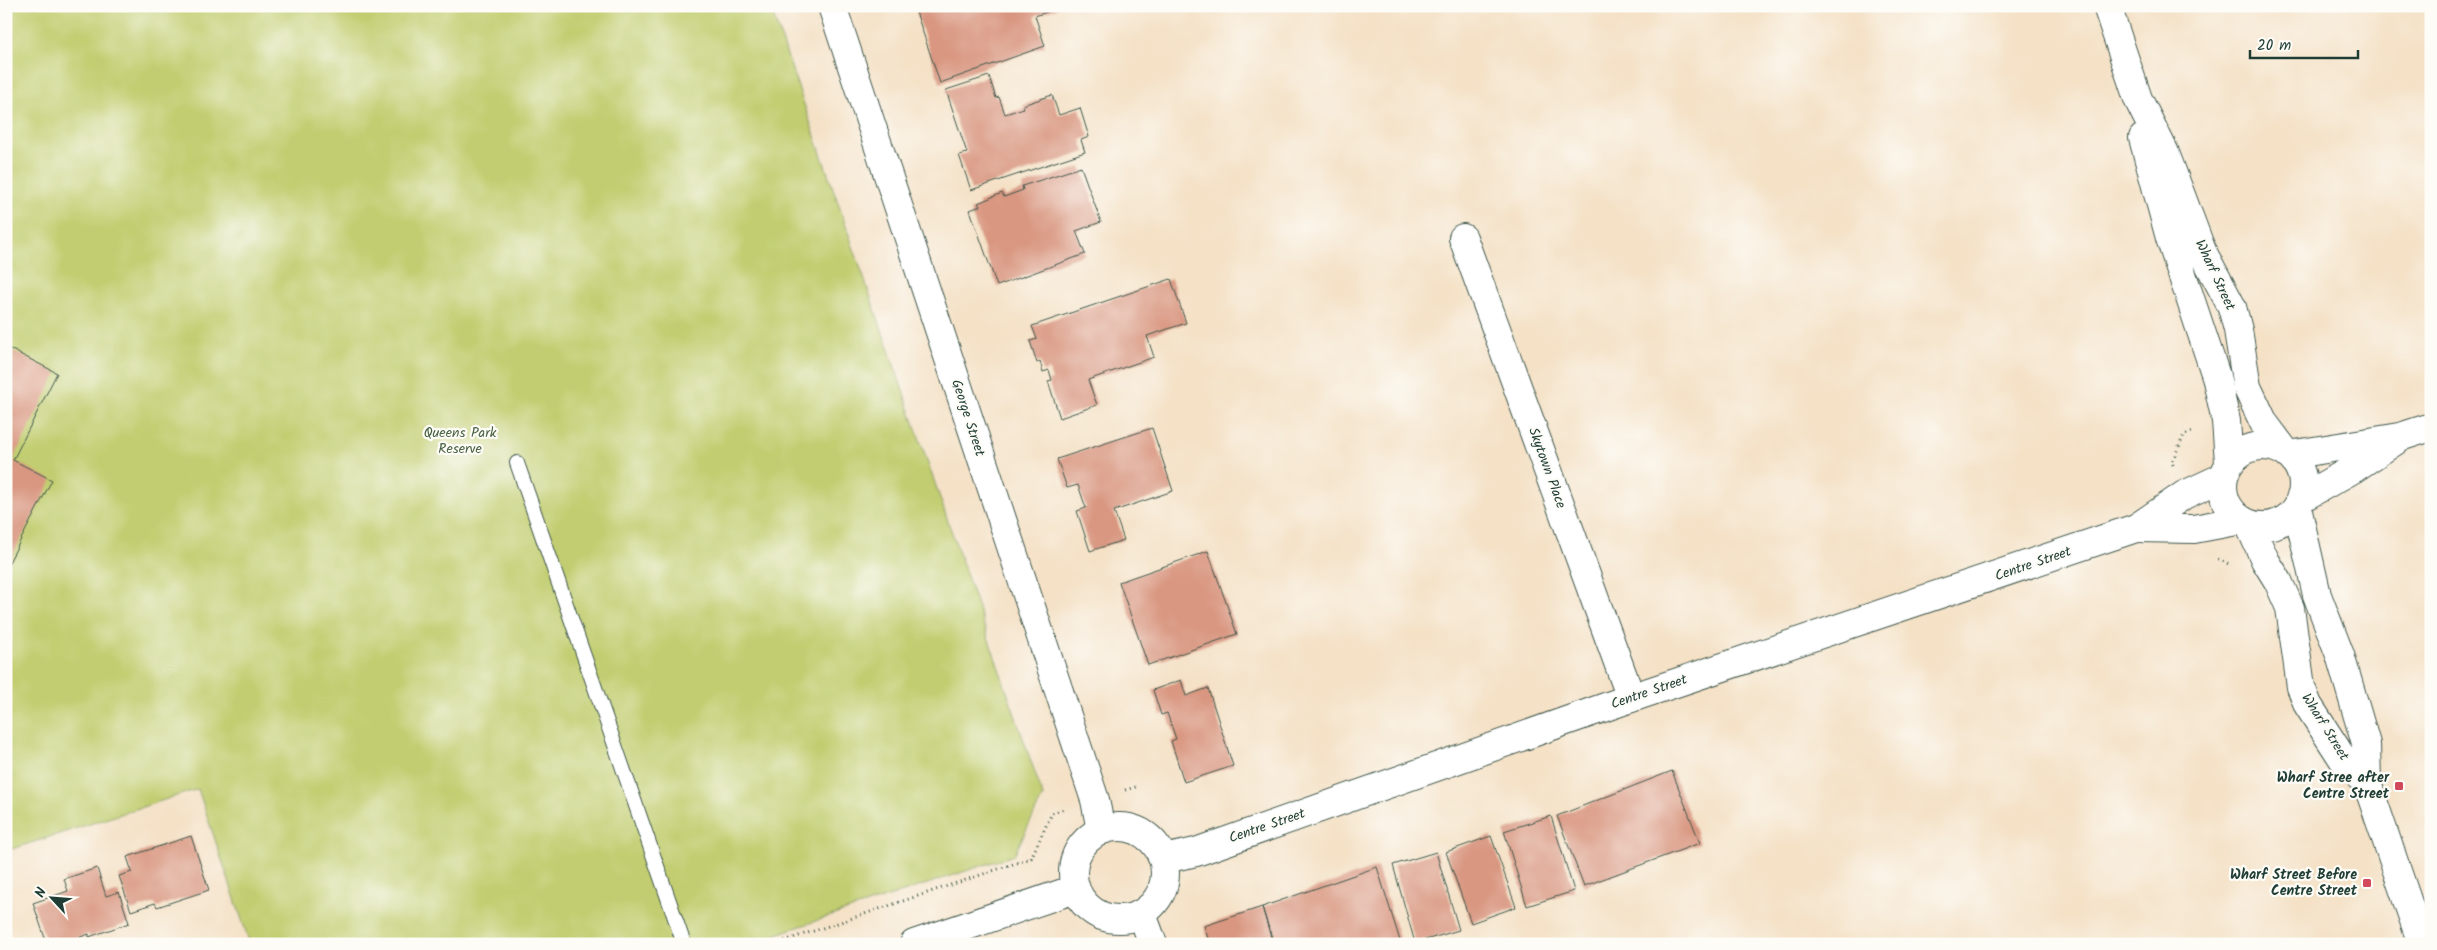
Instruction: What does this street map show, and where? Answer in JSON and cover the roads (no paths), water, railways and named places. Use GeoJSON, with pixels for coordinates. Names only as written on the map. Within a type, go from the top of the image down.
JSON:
{"type":"FeatureCollection","features":[{"type":"Feature","properties":{"kind":"street","name":"George Street"},"geometry":{"type":"LineString","coordinates":[[832,6],[1095,800],[1101,830]]}},
{"type":"Feature","properties":{"kind":"street","name":"Wharf Street"},"geometry":{"type":"LineString","coordinates":[[2107,6],[2138,99],[2166,153],[2202,251],[2232,307],[2248,387],[2264,422],[2287,453]]}},
{"type":"Feature","properties":{"kind":"street","name":"Wharf Street"},"geometry":{"type":"LineString","coordinates":[[2138,99],[2137,115],[2170,238],[2216,376],[2226,420],[2226,470]]}},
{"type":"Feature","properties":{"kind":"street","name":"Skytown Place"},"geometry":{"type":"LineString","coordinates":[[1463,238],[1631,698]]}},
{"type":"Feature","properties":{"kind":"street"},"geometry":{"type":"LineString","coordinates":[[2287,453],[2400,437],[2431,427]]}},
{"type":"Feature","properties":{"kind":"street"},"geometry":{"type":"LineString","coordinates":[[2299,503],[2400,437]]}},
{"type":"Feature","properties":{"kind":"street"},"geometry":{"type":"LineString","coordinates":[[2253,446],[2272,446],[2287,453],[2302,476],[2303,492],[2299,503],[2290,515],[2281,522],[2259,526],[2246,522],[2229,509],[2226,502],[2223,494],[2226,470],[2245,450],[2253,446]]}},
{"type":"Feature","properties":{"kind":"street","name":"Centre Street"},"geometry":{"type":"LineString","coordinates":[[1164,859],[1196,852],[1631,698],[2136,528],[2184,495],[2226,470]]}},
{"type":"Feature","properties":{"kind":"street","name":"Wharf Street"},"geometry":{"type":"LineString","coordinates":[[2299,503],[2317,595],[2340,655],[2366,744],[2367,783],[2422,944]]}},
{"type":"Feature","properties":{"kind":"street","name":"Wharf Street"},"geometry":{"type":"LineString","coordinates":[[2246,522],[2278,581],[2290,608],[2301,687],[2308,705],[2343,759],[2367,783]]}},
{"type":"Feature","properties":{"kind":"street","name":"Centre Street"},"geometry":{"type":"LineString","coordinates":[[2136,528],[2194,529],[2246,522]]}},
{"type":"Feature","properties":{"kind":"street"},"geometry":{"type":"LineString","coordinates":[[1119,827],[1133,828],[1146,835],[1157,846],[1164,859],[1166,874],[1162,890],[1155,904],[1142,914],[1123,919],[1103,917],[1091,910],[1082,901],[1075,889],[1073,874],[1075,860],[1081,847],[1091,836],[1101,830],[1119,827]]}},
{"type":"Feature","properties":{"kind":"street"},"geometry":{"type":"LineString","coordinates":[[914,944],[1075,889]]}},
{"type":"Feature","properties":{"kind":"street"},"geometry":{"type":"LineString","coordinates":[[1142,914],[1153,944]]}},
{"type":"Feature","properties":{"kind":"lane"},"geometry":{"type":"LineString","coordinates":[[518,463],[684,944]]}},
{"type":"Feature","properties":{"kind":"place","name":"Wharf Stree after Centre Street"},"geometry":{"type":"Point","coordinates":[2399,786]}},
{"type":"Feature","properties":{"kind":"place","name":"Wharf Street Before Centre Street"},"geometry":{"type":"Point","coordinates":[2367,883]}},
{"type":"Feature","properties":{"kind":"park label","name":"Queens Park Reserve"},"geometry":{"type":"Point","coordinates":[460,442]}}]}
